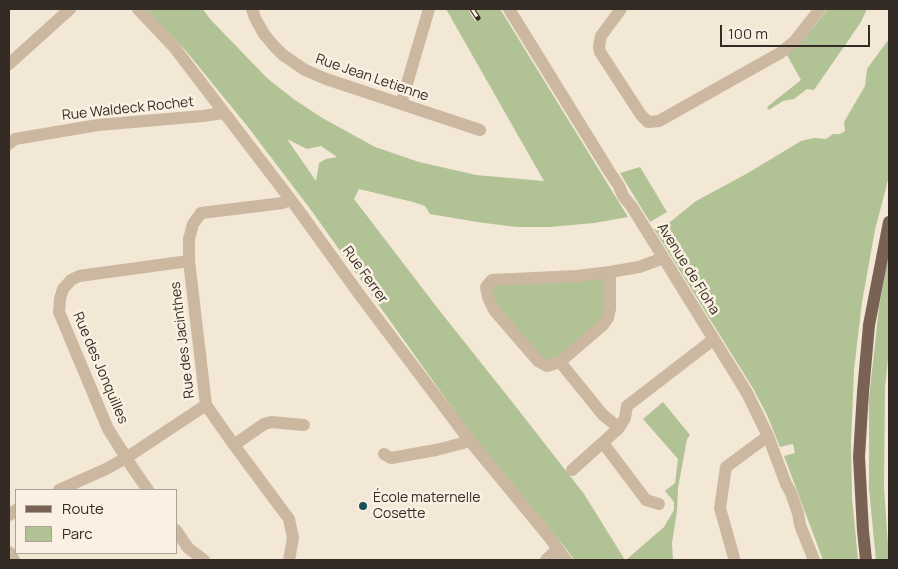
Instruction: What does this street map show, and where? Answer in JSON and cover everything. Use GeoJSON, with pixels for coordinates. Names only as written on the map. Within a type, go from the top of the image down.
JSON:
{"type":"FeatureCollection","features":[{"type":"Feature","properties":{"kind":"main road"},"geometry":{"type":"LineString","coordinates":[[866,560],[859,457],[863,392],[869,325],[889,222]]}},
{"type":"Feature","properties":{"kind":"street"},"geometry":{"type":"LineString","coordinates":[[9,64],[70,9]]}},
{"type":"Feature","properties":{"kind":"street","name":"Rue Ferrer"},"geometry":{"type":"LineString","coordinates":[[138,9],[174,47],[290,199],[469,440],[566,560]]}},
{"type":"Feature","properties":{"kind":"street","name":"Rue Jean Letienne"},"geometry":{"type":"LineString","coordinates":[[252,9],[264,34],[274,46],[283,55],[305,70],[326,79],[480,130]]}},
{"type":"Feature","properties":{"kind":"street"},"geometry":{"type":"LineString","coordinates":[[401,104],[429,9]]}},
{"type":"Feature","properties":{"kind":"street","name":"Avenue de Floha"},"geometry":{"type":"LineString","coordinates":[[509,9],[619,186],[623,196],[632,207],[747,393],[768,436],[791,493],[800,525],[814,560]]}},
{"type":"Feature","properties":{"kind":"street"},"geometry":{"type":"LineString","coordinates":[[621,9],[601,36],[600,52],[640,115],[648,122],[659,121],[780,53],[794,42],[820,9]]}},
{"type":"Feature","properties":{"kind":"street","name":"Rue Waldeck Rochet"},"geometry":{"type":"LineString","coordinates":[[9,144],[16,139],[98,125],[223,113]]}},
{"type":"Feature","properties":{"kind":"street","name":"Rue des Jacinthes"},"geometry":{"type":"LineString","coordinates":[[289,560],[293,538],[289,519],[206,405],[188,261],[189,239],[193,224],[201,213],[283,203],[290,199]]}},
{"type":"Feature","properties":{"kind":"street"},"geometry":{"type":"LineString","coordinates":[[610,272],[610,309],[608,318],[603,325],[560,362],[547,366],[538,361],[494,310],[486,287],[492,280],[577,276],[610,272],[639,267],[662,257]]}},
{"type":"Feature","properties":{"kind":"street","name":"Rue des Jonquilles"},"geometry":{"type":"LineString","coordinates":[[147,489],[108,429],[59,312],[60,299],[63,289],[71,280],[79,276],[188,261]]}},
{"type":"Feature","properties":{"kind":"street"},"geometry":{"type":"LineString","coordinates":[[572,470],[618,428],[625,418],[627,406],[714,339]]}},
{"type":"Feature","properties":{"kind":"street"},"geometry":{"type":"LineString","coordinates":[[560,362],[603,415],[618,428]]}},
{"type":"Feature","properties":{"kind":"street"},"geometry":{"type":"LineString","coordinates":[[61,489],[126,458],[206,405]]}},
{"type":"Feature","properties":{"kind":"street"},"geometry":{"type":"LineString","coordinates":[[234,444],[264,424],[271,422],[304,424]]}},
{"type":"Feature","properties":{"kind":"street"},"geometry":{"type":"LineString","coordinates":[[734,560],[720,508],[726,466],[768,436]]}},
{"type":"Feature","properties":{"kind":"street"},"geometry":{"type":"LineString","coordinates":[[384,454],[391,458],[436,450],[469,440]]}},
{"type":"Feature","properties":{"kind":"street"},"geometry":{"type":"LineString","coordinates":[[603,443],[646,500],[659,504]]}},
{"type":"Feature","properties":{"kind":"street"},"geometry":{"type":"LineString","coordinates":[[178,533],[188,548],[204,560]]}},
{"type":"Feature","properties":{"kind":"street"},"geometry":{"type":"LineString","coordinates":[[546,560],[558,549]]}},
{"type":"Feature","properties":{"kind":"street"},"geometry":{"type":"LineString","coordinates":[[9,552],[14,560]]}},
{"type":"Feature","properties":{"kind":"green space"},"geometry":{"type":"Polygon","coordinates":[[[146,9],[203,9],[210,19],[268,79],[324,119],[375,147],[419,162],[476,175],[544,181],[446,9],[468,9],[475,21],[480,18],[474,9],[500,9],[628,217],[594,223],[550,227],[516,227],[430,214],[425,206],[359,189],[354,199],[584,494],[625,560],[574,560],[468,430],[311,210],[248,127],[186,51],[146,9]],[[287,139],[316,181],[319,163],[326,159],[337,157],[321,146],[307,149],[287,139]]]}},
{"type":"Feature","properties":{"kind":"green space"},"geometry":{"type":"Polygon","coordinates":[[[828,9],[867,9],[861,22],[814,90],[807,89],[794,99],[783,101],[769,110],[767,107],[801,80],[787,55],[804,39],[828,9]]]}},
{"type":"Feature","properties":{"kind":"green space"},"geometry":{"type":"Polygon","coordinates":[[[889,39],[889,176],[875,230],[862,302],[854,370],[851,443],[852,497],[858,560],[823,560],[784,456],[795,453],[793,444],[780,447],[754,390],[654,229],[670,222],[696,201],[801,141],[814,138],[826,139],[833,134],[840,134],[845,131],[844,122],[865,86],[867,69],[889,39]]]}},
{"type":"Feature","properties":{"kind":"green space"},"geometry":{"type":"Polygon","coordinates":[[[640,167],[667,212],[650,222],[620,173],[640,167]]]}},
{"type":"Feature","properties":{"kind":"green space"},"geometry":{"type":"Polygon","coordinates":[[[889,252],[889,350],[885,387],[884,487],[889,560],[876,560],[869,489],[869,398],[879,307],[889,252]]]}},
{"type":"Feature","properties":{"kind":"green space"},"geometry":{"type":"Polygon","coordinates":[[[610,272],[608,318],[547,366],[488,297],[492,280],[610,272]]]}},
{"type":"Feature","properties":{"kind":"green space"},"geometry":{"type":"Polygon","coordinates":[[[663,402],[690,435],[687,439],[678,488],[677,511],[672,543],[673,560],[626,560],[664,527],[674,510],[674,502],[665,491],[675,483],[678,459],[643,419],[663,402]]]}},
{"type":"Feature","properties":{"kind":"railway"},"geometry":{"type":"LineString","coordinates":[[472,9],[478,18]]}},
{"type":"Feature","properties":{"kind":"place","name":"École maternelle Cosette"},"geometry":{"type":"Point","coordinates":[363,506]}}]}
